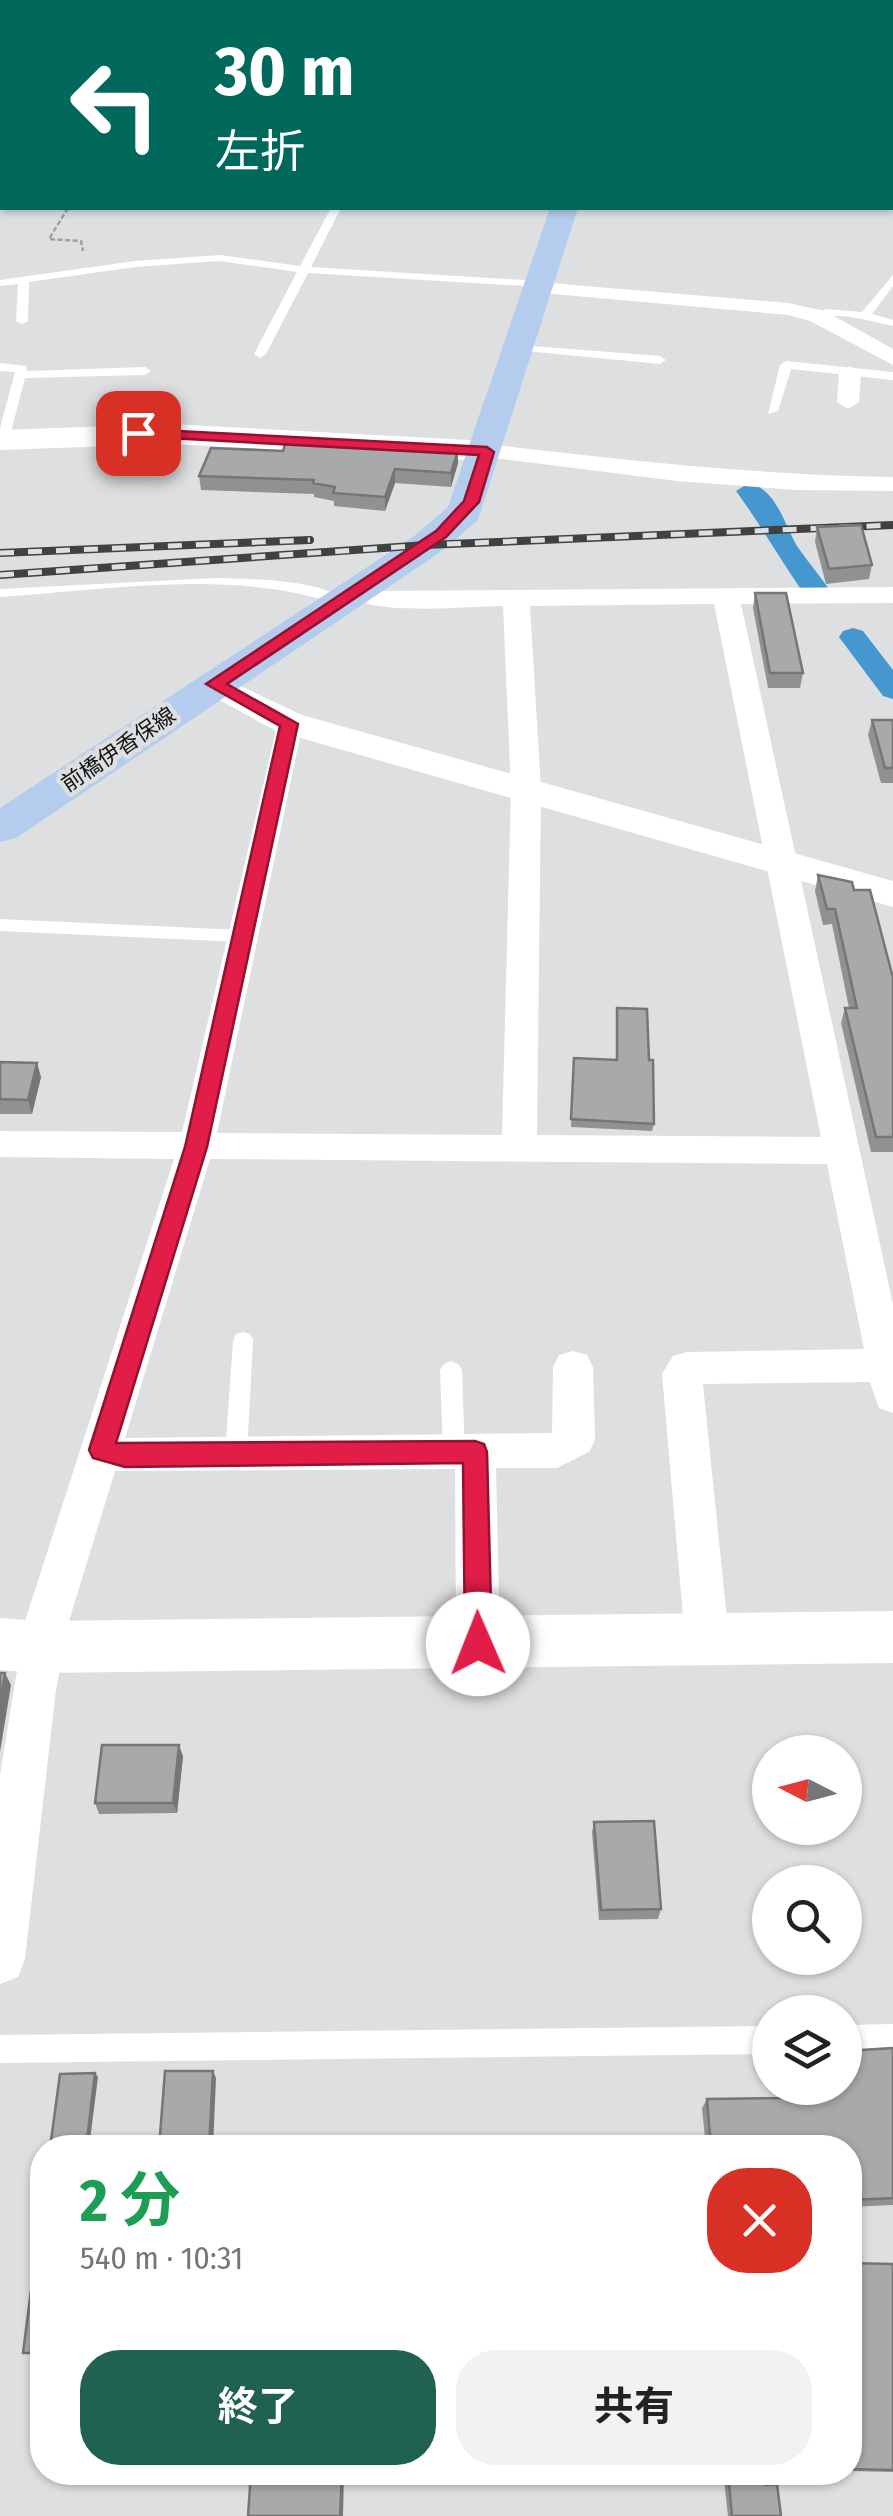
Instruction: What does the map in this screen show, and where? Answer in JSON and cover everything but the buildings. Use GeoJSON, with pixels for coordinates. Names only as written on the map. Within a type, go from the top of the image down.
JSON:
{"type":"FeatureCollection","features":[{"type":"Feature","properties":{"kind":"main road","name":"前橋伊香保線"},"geometry":{"type":"LineString","coordinates":[[0,828],[459,519],[472,502],[563,210]]}},
{"type":"Feature","properties":{"kind":"main road"},"geometry":{"type":"LineString","coordinates":[[2,440],[154,433],[487,452]]}},
{"type":"Feature","properties":{"kind":"street"},"geometry":{"type":"LineString","coordinates":[[539,286],[788,308],[817,316],[893,358]]}},
{"type":"Feature","properties":{"kind":"street"},"geometry":{"type":"LineString","coordinates":[[848,402],[850,373]]}},
{"type":"Feature","properties":{"kind":"street"},"geometry":{"type":"LineString","coordinates":[[487,452],[678,474],[798,483],[893,484]]}},
{"type":"Feature","properties":{"kind":"street"},"geometry":{"type":"LineString","coordinates":[[347,596],[893,595]]}},
{"type":"Feature","properties":{"kind":"street"},"geometry":{"type":"LineString","coordinates":[[707,1640],[682,1374],[687,1368],[698,1368],[890,1380],[726,596]]}},
{"type":"Feature","properties":{"kind":"street"},"geometry":{"type":"LineString","coordinates":[[516,597],[526,788],[519,1148]]}},
{"type":"Feature","properties":{"kind":"street"},"geometry":{"type":"LineString","coordinates":[[215,684],[290,724],[893,894]]}},
{"type":"Feature","properties":{"kind":"street"},"geometry":{"type":"LineString","coordinates":[[0,1959],[21,1646],[102,1450],[196,1147],[290,724]]}},
{"type":"Feature","properties":{"kind":"street"},"geometry":{"type":"LineString","coordinates":[[0,1144],[840,1151]]}},
{"type":"Feature","properties":{"kind":"street"},"geometry":{"type":"LineString","coordinates":[[102,1450],[125,1456],[556,1450],[575,1440],[573,1367]]}},
{"type":"Feature","properties":{"kind":"street"},"geometry":{"type":"LineString","coordinates":[[465,1452],[478,1644]]}},
{"type":"Feature","properties":{"kind":"street"},"geometry":{"type":"LineString","coordinates":[[21,1646],[893,1637]]}},
{"type":"Feature","properties":{"kind":"lane"},"geometry":{"type":"LineString","coordinates":[[260,354],[335,210]]}},
{"type":"Feature","properties":{"kind":"lane"},"geometry":{"type":"LineString","coordinates":[[0,284],[212,258],[304,269],[539,286]]}},
{"type":"Feature","properties":{"kind":"lane"},"geometry":{"type":"LineString","coordinates":[[865,316],[893,278]]}},
{"type":"Feature","properties":{"kind":"lane"},"geometry":{"type":"LineString","coordinates":[[22,321],[24,281]]}},
{"type":"Feature","properties":{"kind":"lane"},"geometry":{"type":"LineString","coordinates":[[817,316],[825,312],[893,322]]}},
{"type":"Feature","properties":{"kind":"lane"},"geometry":{"type":"LineString","coordinates":[[520,348],[660,360]]}},
{"type":"Feature","properties":{"kind":"lane"},"geometry":{"type":"LineString","coordinates":[[772,411],[786,365],[893,376]]}},
{"type":"Feature","properties":{"kind":"lane"},"geometry":{"type":"LineString","coordinates":[[0,367],[18,368],[20,374],[2,440]]}},
{"type":"Feature","properties":{"kind":"lane"},"geometry":{"type":"LineString","coordinates":[[20,374],[146,372]]}},
{"type":"Feature","properties":{"kind":"lane"},"geometry":{"type":"LineString","coordinates":[[0,593],[195,580],[263,584],[347,596]]}},
{"type":"Feature","properties":{"kind":"lane"},"geometry":{"type":"LineString","coordinates":[[0,925],[241,936]]}},
{"type":"Feature","properties":{"kind":"lane"},"geometry":{"type":"LineString","coordinates":[[236,1455],[243,1340]]}},
{"type":"Feature","properties":{"kind":"lane"},"geometry":{"type":"LineString","coordinates":[[451,1370],[465,1452]]}},
{"type":"Feature","properties":{"kind":"lane"},"geometry":{"type":"LineString","coordinates":[[862,2039],[893,2038]]}},
{"type":"Feature","properties":{"kind":"lane"},"geometry":{"type":"LineString","coordinates":[[0,2049],[752,2040]]}},
{"type":"Feature","properties":{"kind":"path"},"geometry":{"type":"LineString","coordinates":[[67,210],[48,238],[81,241],[88,272]]}},
{"type":"Feature","properties":{"kind":"waterway"},"geometry":{"type":"LineString","coordinates":[[749,491],[761,502],[784,546],[817,592]]}},
{"type":"Feature","properties":{"kind":"waterway"},"geometry":{"type":"LineString","coordinates":[[853,637],[893,690]]}},
{"type":"Feature","properties":{"kind":"railway"},"geometry":{"type":"LineString","coordinates":[[0,575],[426,545],[893,525]]}},
{"type":"Feature","properties":{"kind":"railway"},"geometry":{"type":"LineString","coordinates":[[0,553],[310,540]]}},
{"type":"Feature","properties":{"kind":"route"},"geometry":{"type":"LineString","coordinates":[[138,433],[487,452],[472,502],[459,519],[215,684],[290,724],[196,1147],[102,1450],[125,1456],[475,1452],[478,1644]]}}]}
